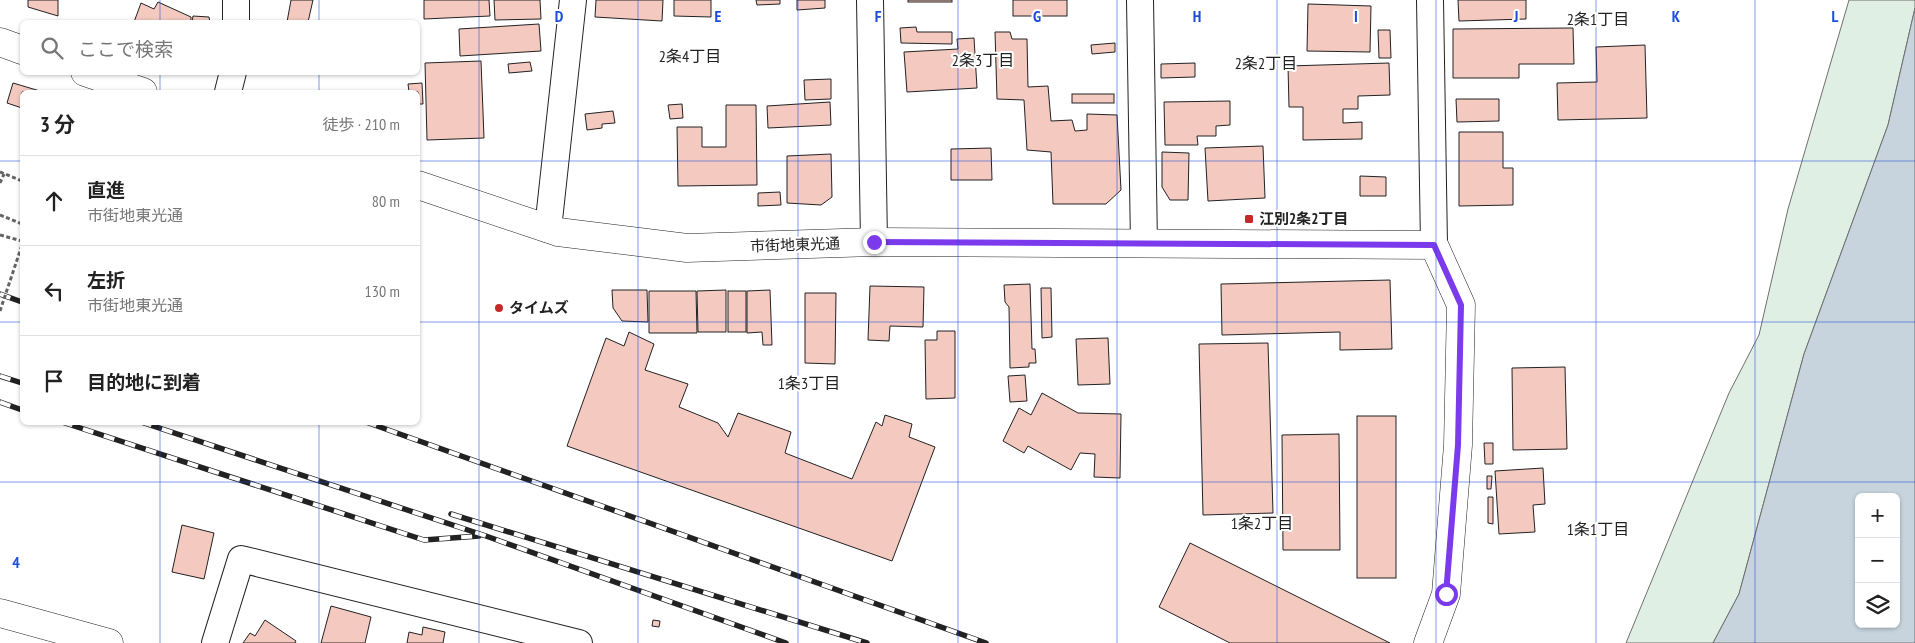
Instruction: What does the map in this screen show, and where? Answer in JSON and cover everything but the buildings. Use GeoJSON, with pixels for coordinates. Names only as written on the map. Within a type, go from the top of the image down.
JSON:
{"type":"FeatureCollection","features":[{"type":"Feature","properties":{"kind":"street"},"geometry":{"type":"LineString","coordinates":[[236,0],[236,20]]}},
{"type":"Feature","properties":{"kind":"street"},"geometry":{"type":"LineString","coordinates":[[548,229],[573,0]]}},
{"type":"Feature","properties":{"kind":"street"},"geometry":{"type":"LineString","coordinates":[[870,0],[874,242]]}},
{"type":"Feature","properties":{"kind":"street"},"geometry":{"type":"LineString","coordinates":[[1140,0],[1144,244]]}},
{"type":"Feature","properties":{"kind":"street"},"geometry":{"type":"LineString","coordinates":[[1428,643],[1446,594],[1458,445],[1461,314],[1461,305],[1434,245],[1430,0]]}},
{"type":"Feature","properties":{"kind":"street"},"geometry":{"type":"LineString","coordinates":[[0,42],[20,49]]}},
{"type":"Feature","properties":{"kind":"street"},"geometry":{"type":"LineString","coordinates":[[94,75],[137,90]]}},
{"type":"Feature","properties":{"kind":"street"},"geometry":{"type":"LineString","coordinates":[[228,90],[232,75]]}},
{"type":"Feature","properties":{"kind":"street","name":"市街地東光通"},"geometry":{"type":"LineString","coordinates":[[420,186],[548,229],[687,248],[874,242],[1434,245]]}},
{"type":"Feature","properties":{"kind":"street"},"geometry":{"type":"LineString","coordinates":[[215,643],[241,559],[569,642]]}},
{"type":"Feature","properties":{"kind":"street"},"geometry":{"type":"LineString","coordinates":[[0,613],[109,643]]}},
{"type":"Feature","properties":{"kind":"path"},"geometry":{"type":"LineString","coordinates":[[0,183],[2,173],[20,180]]}},
{"type":"Feature","properties":{"kind":"path"},"geometry":{"type":"LineString","coordinates":[[1,216],[20,223]]}},
{"type":"Feature","properties":{"kind":"path"},"geometry":{"type":"LineString","coordinates":[[0,234],[20,240]]}},
{"type":"Feature","properties":{"kind":"path"},"geometry":{"type":"LineString","coordinates":[[0,311],[20,251]]}},
{"type":"Feature","properties":{"kind":"green space"},"geometry":{"type":"Polygon","coordinates":[[[1849,0],[1915,0],[1915,8],[1888,125],[1804,354],[1739,594],[1713,643],[1626,643],[1729,393],[1759,335],[1788,209],[1849,0]]]}},
{"type":"Feature","properties":{"kind":"shaded area"},"geometry":{"type":"Polygon","coordinates":[[[1915,8],[1915,643],[1713,643],[1739,594],[1804,354],[1888,125],[1915,8]]]}},
{"type":"Feature","properties":{"kind":"railway"},"geometry":{"type":"LineString","coordinates":[[0,294],[20,301]]}},
{"type":"Feature","properties":{"kind":"railway"},"geometry":{"type":"LineString","coordinates":[[0,376],[20,382]]}},
{"type":"Feature","properties":{"kind":"railway"},"geometry":{"type":"LineString","coordinates":[[0,402],[20,409]]}},
{"type":"Feature","properties":{"kind":"railway"},"geometry":{"type":"LineString","coordinates":[[71,425],[424,540],[479,536]]}},
{"type":"Feature","properties":{"kind":"railway"},"geometry":{"type":"LineString","coordinates":[[150,425],[486,536],[786,643]]}},
{"type":"Feature","properties":{"kind":"railway"},"geometry":{"type":"LineString","coordinates":[[374,425],[986,643]]}},
{"type":"Feature","properties":{"kind":"railway"},"geometry":{"type":"LineString","coordinates":[[451,514],[867,643]]}},
{"type":"Feature","properties":{"kind":"place","name":"江別2条2丁目"},"geometry":{"type":"Point","coordinates":[1249,219]}},
{"type":"Feature","properties":{"kind":"place","name":"タイムズ"},"geometry":{"type":"Point","coordinates":[499,308]}},
{"type":"Feature","properties":{"kind":"district","name":"2条1丁目"},"geometry":{"type":"Point","coordinates":[1598,19]}},
{"type":"Feature","properties":{"kind":"district","name":"2条4丁目"},"geometry":{"type":"Point","coordinates":[690,56]}},
{"type":"Feature","properties":{"kind":"district","name":"2条3丁目"},"geometry":{"type":"Point","coordinates":[983,60]}},
{"type":"Feature","properties":{"kind":"district","name":"2条2丁目"},"geometry":{"type":"Point","coordinates":[1266,63]}},
{"type":"Feature","properties":{"kind":"district","name":"1条3丁目"},"geometry":{"type":"Point","coordinates":[809,383]}},
{"type":"Feature","properties":{"kind":"district","name":"1条2丁目"},"geometry":{"type":"Point","coordinates":[1262,523]}},
{"type":"Feature","properties":{"kind":"district","name":"1条1丁目"},"geometry":{"type":"Point","coordinates":[1598,529]}},
{"type":"Feature","properties":{"kind":"route"},"geometry":{"type":"LineString","coordinates":[[874,242],[1434,245],[1461,305],[1458,445],[1446,594]]}}]}
